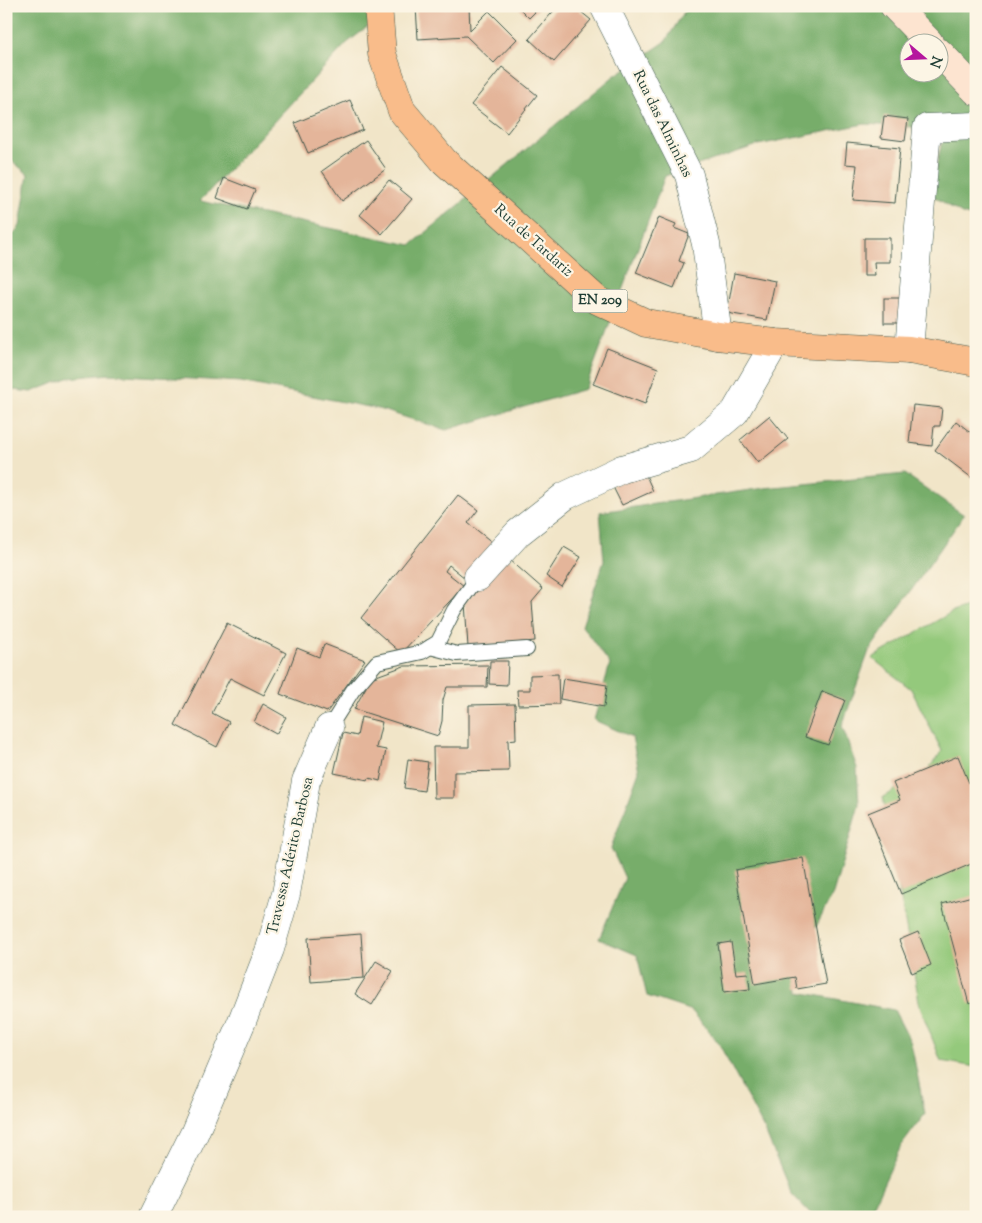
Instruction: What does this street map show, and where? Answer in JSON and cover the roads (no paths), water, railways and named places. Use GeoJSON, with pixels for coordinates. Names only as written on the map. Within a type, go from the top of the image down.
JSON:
{"type":"FeatureCollection","features":[{"type":"Feature","properties":{"kind":"main road","name":"Rua de Tardariz"},"geometry":{"type":"LineString","coordinates":[[378,6],[382,54],[402,112],[444,160],[597,300],[646,323],[718,336],[775,343],[909,350],[976,362]]}},
{"type":"Feature","properties":{"kind":"street","name":"Rua das Alminhas"},"geometry":{"type":"LineString","coordinates":[[604,6],[689,175],[706,244],[718,336]]}},
{"type":"Feature","properties":{"kind":"street"},"geometry":{"type":"LineString","coordinates":[[894,6],[919,32]]}},
{"type":"Feature","properties":{"kind":"street"},"geometry":{"type":"LineString","coordinates":[[950,63],[976,90]]}},
{"type":"Feature","properties":{"kind":"street"},"geometry":{"type":"LineString","coordinates":[[909,350],[927,128],[976,126]]}},
{"type":"Feature","properties":{"kind":"street"},"geometry":{"type":"LineString","coordinates":[[478,577],[518,533],[565,496],[622,468],[690,449],[735,412],[775,343]]}},
{"type":"Feature","properties":{"kind":"street","name":"Travessa Adérito Barbosa"},"geometry":{"type":"LineString","coordinates":[[153,1217],[194,1134],[270,949],[286,894],[306,781],[329,728]]}},
{"type":"Feature","properties":{"kind":"lane"},"geometry":{"type":"LineString","coordinates":[[430,647],[438,642],[454,610],[478,577]]}},
{"type":"Feature","properties":{"kind":"lane"},"geometry":{"type":"LineString","coordinates":[[430,647],[456,654],[527,649]]}},
{"type":"Feature","properties":{"kind":"lane","name":"Travessa Adérito Barbosa"},"geometry":{"type":"LineString","coordinates":[[329,728],[352,690],[377,662],[422,652],[430,647]]}}]}
